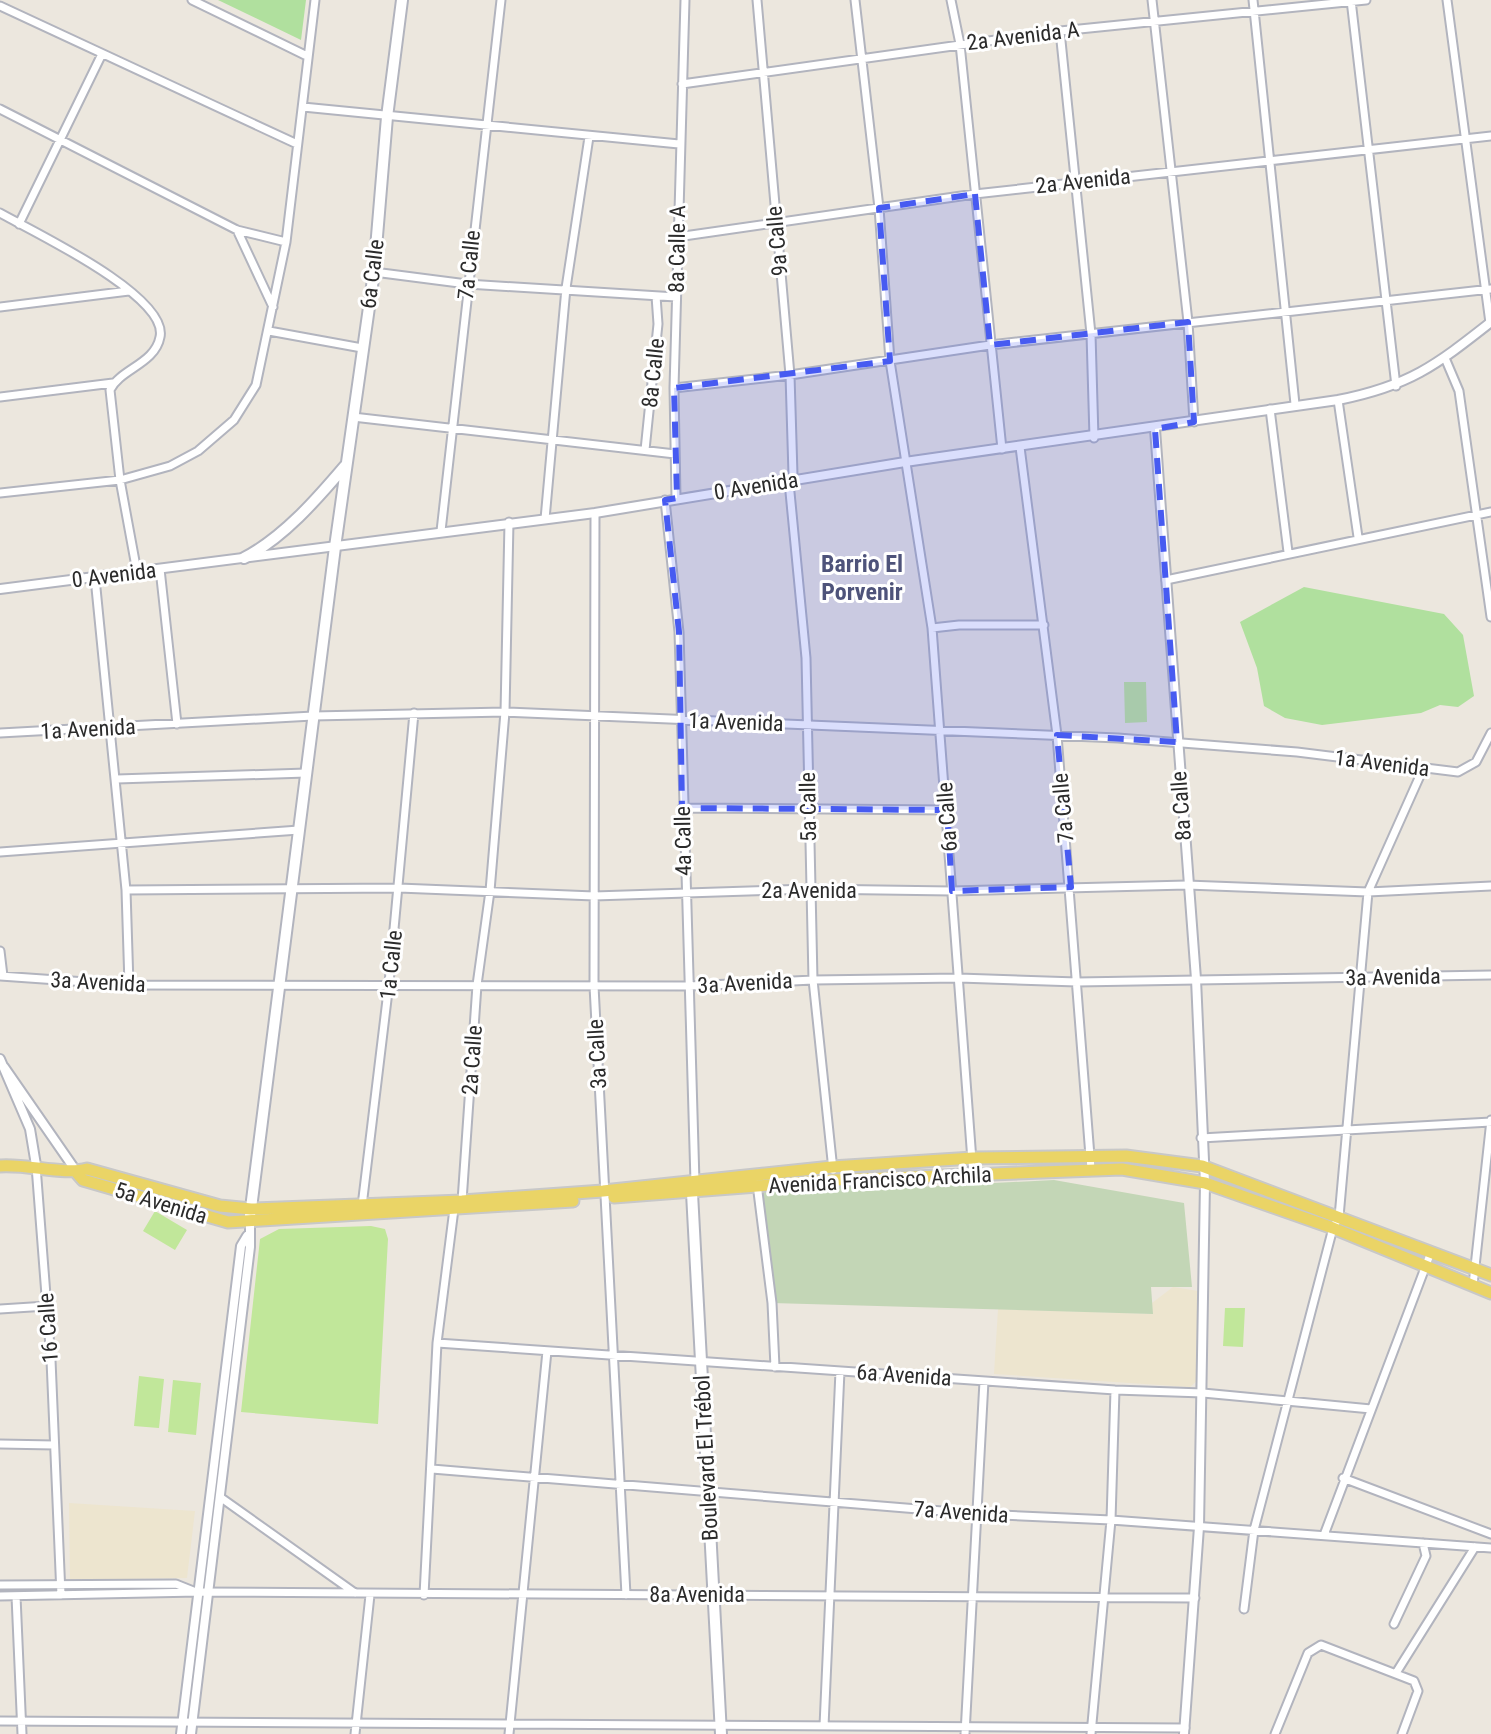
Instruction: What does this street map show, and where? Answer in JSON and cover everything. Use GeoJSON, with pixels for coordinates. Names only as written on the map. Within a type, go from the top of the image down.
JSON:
{"type":"FeatureCollection","features":[{"type":"Feature","properties":{"kind":"main road","name":"6a Calle"},"geometry":{"type":"LineString","coordinates":[[250,1222],[335,547],[374,272],[387,117],[402,0]]}},
{"type":"Feature","properties":{"kind":"main road"},"geometry":{"type":"LineString","coordinates":[[244,558],[258,551],[321,494],[346,464]]}},
{"type":"Feature","properties":{"kind":"main road","name":"Avenida Francisco Archila"},"geometry":{"type":"LineString","coordinates":[[693,1188],[756,1173],[832,1167],[973,1158],[1126,1156],[1202,1166],[1336,1222],[1426,1266],[1491,1293]]}},
{"type":"Feature","properties":{"kind":"main road","name":"5a Avenida"},"geometry":{"type":"LineString","coordinates":[[0,1166],[36,1165],[76,1172],[87,1169],[220,1206],[251,1209]]}},
{"type":"Feature","properties":{"kind":"main road","name":"Avenida Francisco Archila"},"geometry":{"type":"LineString","coordinates":[[250,1222],[360,1210],[693,1188],[1122,1169],[1205,1183],[1431,1252],[1491,1275]]}},
{"type":"Feature","properties":{"kind":"main road","name":"5a Avenida"},"geometry":{"type":"LineString","coordinates":[[76,1172],[83,1180],[215,1219],[250,1222]]}},
{"type":"Feature","properties":{"kind":"main road","name":"Boulevard El Trébol"},"geometry":{"type":"LineString","coordinates":[[693,1188],[721,1729]]}},
{"type":"Feature","properties":{"kind":"main road","name":"Avenida Francisco Archila"},"geometry":{"type":"LineString","coordinates":[[251,1209],[360,1210]]}},
{"type":"Feature","properties":{"kind":"street"},"geometry":{"type":"LineString","coordinates":[[192,0],[307,56]]}},
{"type":"Feature","properties":{"kind":"street"},"geometry":{"type":"LineString","coordinates":[[0,493],[120,480],[170,466],[222,434],[256,385],[286,242],[315,0]]}},
{"type":"Feature","properties":{"kind":"street","name":"7a Calle"},"geometry":{"type":"LineString","coordinates":[[441,531],[484,127],[501,0]]}},
{"type":"Feature","properties":{"kind":"street","name":"8a Calle A"},"geometry":{"type":"LineString","coordinates":[[676,498],[674,388],[685,0]]}},
{"type":"Feature","properties":{"kind":"street","name":"9a Calle"},"geometry":{"type":"LineString","coordinates":[[757,0],[790,375],[793,475],[789,482]]}},
{"type":"Feature","properties":{"kind":"street","name":"6a Calle"},"geometry":{"type":"LineString","coordinates":[[855,0],[879,208],[890,361],[932,628],[973,1174]]}},
{"type":"Feature","properties":{"kind":"street"},"geometry":{"type":"LineString","coordinates":[[951,0],[960,44],[1002,449]]}},
{"type":"Feature","properties":{"kind":"street"},"geometry":{"type":"LineString","coordinates":[[1152,0],[1188,322],[1194,422]]}},
{"type":"Feature","properties":{"kind":"street","name":"2a Avenida A"},"geometry":{"type":"LineString","coordinates":[[682,84],[1253,5],[1366,0]]}},
{"type":"Feature","properties":{"kind":"street"},"geometry":{"type":"LineString","coordinates":[[1447,0],[1490,323]]}},
{"type":"Feature","properties":{"kind":"street"},"geometry":{"type":"LineString","coordinates":[[1351,1],[1396,386]]}},
{"type":"Feature","properties":{"kind":"street"},"geometry":{"type":"LineString","coordinates":[[1253,5],[1295,404]]}},
{"type":"Feature","properties":{"kind":"street"},"geometry":{"type":"LineString","coordinates":[[0,6],[101,56],[297,144]]}},
{"type":"Feature","properties":{"kind":"street"},"geometry":{"type":"LineString","coordinates":[[1060,31],[1073,182],[1091,334],[1094,438]]}},
{"type":"Feature","properties":{"kind":"street"},"geometry":{"type":"LineString","coordinates":[[19,224],[101,56]]}},
{"type":"Feature","properties":{"kind":"street"},"geometry":{"type":"LineString","coordinates":[[303,107],[679,144]]}},
{"type":"Feature","properties":{"kind":"street"},"geometry":{"type":"LineString","coordinates":[[0,109],[237,230],[286,242]]}},
{"type":"Feature","properties":{"kind":"street","name":"2a Avenida"},"geometry":{"type":"LineString","coordinates":[[677,237],[775,226],[975,194],[1491,136]]}},
{"type":"Feature","properties":{"kind":"street"},"geometry":{"type":"LineString","coordinates":[[545,519],[566,288],[589,137]]}},
{"type":"Feature","properties":{"kind":"street"},"geometry":{"type":"LineString","coordinates":[[0,213],[99,269],[129,291],[154,313],[159,321],[160,338],[149,356],[113,383],[0,397]]}},
{"type":"Feature","properties":{"kind":"street"},"geometry":{"type":"LineString","coordinates":[[237,230],[273,307]]}},
{"type":"Feature","properties":{"kind":"street"},"geometry":{"type":"LineString","coordinates":[[374,272],[467,284],[676,297]]}},
{"type":"Feature","properties":{"kind":"street"},"geometry":{"type":"LineString","coordinates":[[674,388],[790,375],[990,345],[1487,289]]}},
{"type":"Feature","properties":{"kind":"street"},"geometry":{"type":"LineString","coordinates":[[0,307],[129,291]]}},
{"type":"Feature","properties":{"kind":"street","name":"8a Calle"},"geometry":{"type":"LineString","coordinates":[[645,450],[658,324],[656,296]]}},
{"type":"Feature","properties":{"kind":"street","name":"0 Avenida"},"geometry":{"type":"LineString","coordinates":[[0,589],[595,513],[905,462],[1094,438],[1295,404],[1338,400],[1396,386],[1445,358],[1490,323]]}},
{"type":"Feature","properties":{"kind":"street"},"geometry":{"type":"LineString","coordinates":[[269,331],[362,348]]}},
{"type":"Feature","properties":{"kind":"street"},"geometry":{"type":"LineString","coordinates":[[1445,358],[1459,391],[1491,617]]}},
{"type":"Feature","properties":{"kind":"street"},"geometry":{"type":"LineString","coordinates":[[113,383],[109,397],[137,572]]}},
{"type":"Feature","properties":{"kind":"street"},"geometry":{"type":"LineString","coordinates":[[1338,400],[1358,537]]}},
{"type":"Feature","properties":{"kind":"street"},"geometry":{"type":"LineString","coordinates":[[1270,409],[1288,552]]}},
{"type":"Feature","properties":{"kind":"street"},"geometry":{"type":"LineString","coordinates":[[353,417],[675,454]]}},
{"type":"Feature","properties":{"kind":"street","name":"8a Calle"},"geometry":{"type":"LineString","coordinates":[[1155,429],[1196,979],[1205,1183],[1199,1527],[1184,1731]]}},
{"type":"Feature","properties":{"kind":"street","name":"7a Calle"},"geometry":{"type":"LineString","coordinates":[[1020,447],[1057,735],[1091,1169]]}},
{"type":"Feature","properties":{"kind":"street","name":"5a Calle"},"geometry":{"type":"LineString","coordinates":[[789,482],[802,605],[813,980],[834,1180]]}},
{"type":"Feature","properties":{"kind":"street","name":"4a Calle"},"geometry":{"type":"LineString","coordinates":[[665,500],[675,576],[681,720],[693,1188]]}},
{"type":"Feature","properties":{"kind":"street"},"geometry":{"type":"LineString","coordinates":[[1166,580],[1358,537],[1491,512]]}},
{"type":"Feature","properties":{"kind":"street","name":"3a Calle"},"geometry":{"type":"LineString","coordinates":[[595,513],[594,986],[626,1595]]}},
{"type":"Feature","properties":{"kind":"street","name":"2a Calle"},"geometry":{"type":"LineString","coordinates":[[424,1595],[437,1343],[458,1205],[505,712],[509,522]]}},
{"type":"Feature","properties":{"kind":"street"},"geometry":{"type":"LineString","coordinates":[[160,569],[177,724]]}},
{"type":"Feature","properties":{"kind":"street"},"geometry":{"type":"LineString","coordinates":[[95,578],[109,728],[117,779],[126,890],[129,985]]}},
{"type":"Feature","properties":{"kind":"street"},"geometry":{"type":"LineString","coordinates":[[932,628],[1044,625]]}},
{"type":"Feature","properties":{"kind":"street","name":"1a Avenida"},"geometry":{"type":"LineString","coordinates":[[0,733],[313,716],[505,712],[1177,742],[1297,752],[1458,772],[1470,769],[1491,733]]}},
{"type":"Feature","properties":{"kind":"street","name":"1a Calle"},"geometry":{"type":"LineString","coordinates":[[360,1210],[389,983],[414,713]]}},
{"type":"Feature","properties":{"kind":"street"},"geometry":{"type":"LineString","coordinates":[[1244,1609],[1254,1530],[1336,1222],[1349,1128],[1368,892],[1423,769]]}},
{"type":"Feature","properties":{"kind":"street"},"geometry":{"type":"LineString","coordinates":[[117,779],[306,773]]}},
{"type":"Feature","properties":{"kind":"street"},"geometry":{"type":"LineString","coordinates":[[682,808],[947,810]]}},
{"type":"Feature","properties":{"kind":"street"},"geometry":{"type":"LineString","coordinates":[[0,852],[299,830]]}},
{"type":"Feature","properties":{"kind":"street","name":"2a Avenida"},"geometry":{"type":"LineString","coordinates":[[126,890],[399,888],[594,896],[809,889],[952,891],[1187,885],[1368,892],[1491,886]]}},
{"type":"Feature","properties":{"kind":"street"},"geometry":{"type":"LineString","coordinates":[[0,951],[1,976]]}},
{"type":"Feature","properties":{"kind":"street","name":"3a Avenida"},"geometry":{"type":"LineString","coordinates":[[1,976],[129,985],[389,983],[689,986],[813,980],[959,978],[1077,982],[1491,975]]}},
{"type":"Feature","properties":{"kind":"street","name":"16 Calle"},"geometry":{"type":"LineString","coordinates":[[1,1065],[34,1140],[47,1306],[61,1595]]}},
{"type":"Feature","properties":{"kind":"street","name":"16 Calle"},"geometry":{"type":"LineString","coordinates":[[1,1065],[76,1172]]}},
{"type":"Feature","properties":{"kind":"street"},"geometry":{"type":"LineString","coordinates":[[1201,1138],[1491,1121],[1473,1285]]}},
{"type":"Feature","properties":{"kind":"street"},"geometry":{"type":"LineString","coordinates":[[756,1173],[772,1303],[775,1367]]}},
{"type":"Feature","properties":{"kind":"street"},"geometry":{"type":"LineString","coordinates":[[192,1729],[250,1247],[250,1222]]}},
{"type":"Feature","properties":{"kind":"street"},"geometry":{"type":"LineString","coordinates":[[182,1729],[241,1246],[248,1236]]}},
{"type":"Feature","properties":{"kind":"street"},"geometry":{"type":"LineString","coordinates":[[1324,1535],[1431,1252]]}},
{"type":"Feature","properties":{"kind":"street"},"geometry":{"type":"LineString","coordinates":[[0,1309],[47,1306]]}},
{"type":"Feature","properties":{"kind":"street","name":"6a Avenida"},"geometry":{"type":"LineString","coordinates":[[437,1343],[1115,1390],[1203,1393],[1371,1409]]}},
{"type":"Feature","properties":{"kind":"street"},"geometry":{"type":"LineString","coordinates":[[509,1730],[547,1351]]}},
{"type":"Feature","properties":{"kind":"street"},"geometry":{"type":"LineString","coordinates":[[824,1726],[840,1371]]}},
{"type":"Feature","properties":{"kind":"street"},"geometry":{"type":"LineString","coordinates":[[966,1730],[984,1381]]}},
{"type":"Feature","properties":{"kind":"street"},"geometry":{"type":"LineString","coordinates":[[1091,1730],[1111,1520],[1115,1390]]}},
{"type":"Feature","properties":{"kind":"street"},"geometry":{"type":"LineString","coordinates":[[0,1444],[54,1445]]}},
{"type":"Feature","properties":{"kind":"street","name":"7a Avenida"},"geometry":{"type":"LineString","coordinates":[[432,1469],[979,1514],[1111,1520],[1491,1548]]}},
{"type":"Feature","properties":{"kind":"street"},"geometry":{"type":"LineString","coordinates":[[1343,1478],[1491,1534]]}},
{"type":"Feature","properties":{"kind":"street"},"geometry":{"type":"LineString","coordinates":[[220,1497],[357,1595]]}},
{"type":"Feature","properties":{"kind":"street"},"geometry":{"type":"LineString","coordinates":[[1394,1624],[1426,1556],[1423,1543]]}},
{"type":"Feature","properties":{"kind":"street"},"geometry":{"type":"LineString","coordinates":[[1396,1673],[1475,1547]]}},
{"type":"Feature","properties":{"kind":"street","name":"8a Avenida"},"geometry":{"type":"LineString","coordinates":[[0,1585],[176,1584],[198,1592]]}},
{"type":"Feature","properties":{"kind":"street","name":"8a Avenida"},"geometry":{"type":"LineString","coordinates":[[0,1596],[198,1592],[1195,1598]]}},
{"type":"Feature","properties":{"kind":"street"},"geometry":{"type":"LineString","coordinates":[[355,1734],[370,1595]]}},
{"type":"Feature","properties":{"kind":"street"},"geometry":{"type":"LineString","coordinates":[[16,1596],[22,1734]]}},
{"type":"Feature","properties":{"kind":"street"},"geometry":{"type":"LineString","coordinates":[[1275,1734],[1313,1647],[1325,1646],[1414,1681],[1418,1688],[1402,1734]]}},
{"type":"Feature","properties":{"kind":"street"},"geometry":{"type":"LineString","coordinates":[[0,1721],[182,1729],[356,1724],[509,1730],[622,1725],[721,1729],[824,1726],[1184,1731]]}},
{"type":"Feature","properties":{"kind":"street"},"geometry":{"type":"LineString","coordinates":[[621,1734],[622,1725]]}},
{"type":"Feature","properties":{"kind":"highlighted area"},"geometry":{"type":"Polygon","coordinates":[[[975,194],[990,345],[1188,322],[1194,422],[1155,429],[1177,742],[1057,735],[1071,887],[952,891],[947,810],[682,808],[679,632],[665,500],[677,498],[674,388],[890,361],[879,208],[975,194]]]}},
{"type":"Feature","properties":{"kind":"shaded area"},"geometry":{"type":"Polygon","coordinates":[[[1173,1287],[1198,1291],[1198,1380],[1190,1387],[994,1374],[998,1309],[1152,1314],[1152,1303],[1173,1287]]]}},
{"type":"Feature","properties":{"kind":"shaded area"},"geometry":{"type":"Polygon","coordinates":[[[69,1503],[195,1511],[187,1578],[70,1580],[69,1503]]]}},
{"type":"Feature","properties":{"kind":"green space"},"geometry":{"type":"Polygon","coordinates":[[[218,0],[306,0],[301,40],[218,0]]]}},
{"type":"Feature","properties":{"kind":"green space"},"geometry":{"type":"Polygon","coordinates":[[[1304,587],[1444,614],[1463,635],[1474,696],[1458,707],[1440,705],[1421,713],[1322,725],[1285,718],[1264,706],[1257,668],[1240,622],[1304,587]]]}},
{"type":"Feature","properties":{"kind":"green space"},"geometry":{"type":"Polygon","coordinates":[[[1124,682],[1146,682],[1147,722],[1125,723],[1124,682]]]}},
{"type":"Feature","properties":{"kind":"green space"},"geometry":{"type":"Polygon","coordinates":[[[1054,1180],[1184,1203],[1192,1287],[1151,1287],[1153,1314],[772,1303],[757,1187],[917,1187],[1054,1180]]]}},
{"type":"Feature","properties":{"kind":"green space"},"geometry":{"type":"Polygon","coordinates":[[[155,1211],[187,1230],[175,1250],[143,1231],[155,1211]]]}},
{"type":"Feature","properties":{"kind":"green space"},"geometry":{"type":"Polygon","coordinates":[[[371,1226],[385,1229],[388,1239],[378,1424],[241,1412],[260,1239],[279,1229],[371,1226]]]}},
{"type":"Feature","properties":{"kind":"green space"},"geometry":{"type":"Polygon","coordinates":[[[1225,1308],[1245,1308],[1243,1347],[1223,1346],[1225,1308]]]}},
{"type":"Feature","properties":{"kind":"green space"},"geometry":{"type":"Polygon","coordinates":[[[139,1376],[164,1379],[159,1428],[134,1426],[139,1376]]]}},
{"type":"Feature","properties":{"kind":"green space"},"geometry":{"type":"Polygon","coordinates":[[[173,1380],[201,1383],[196,1435],[168,1432],[173,1380]]]}},
{"type":"Feature","properties":{"kind":"district","name":"Barrio El Porvenir"},"geometry":{"type":"Point","coordinates":[862,578]}}]}
